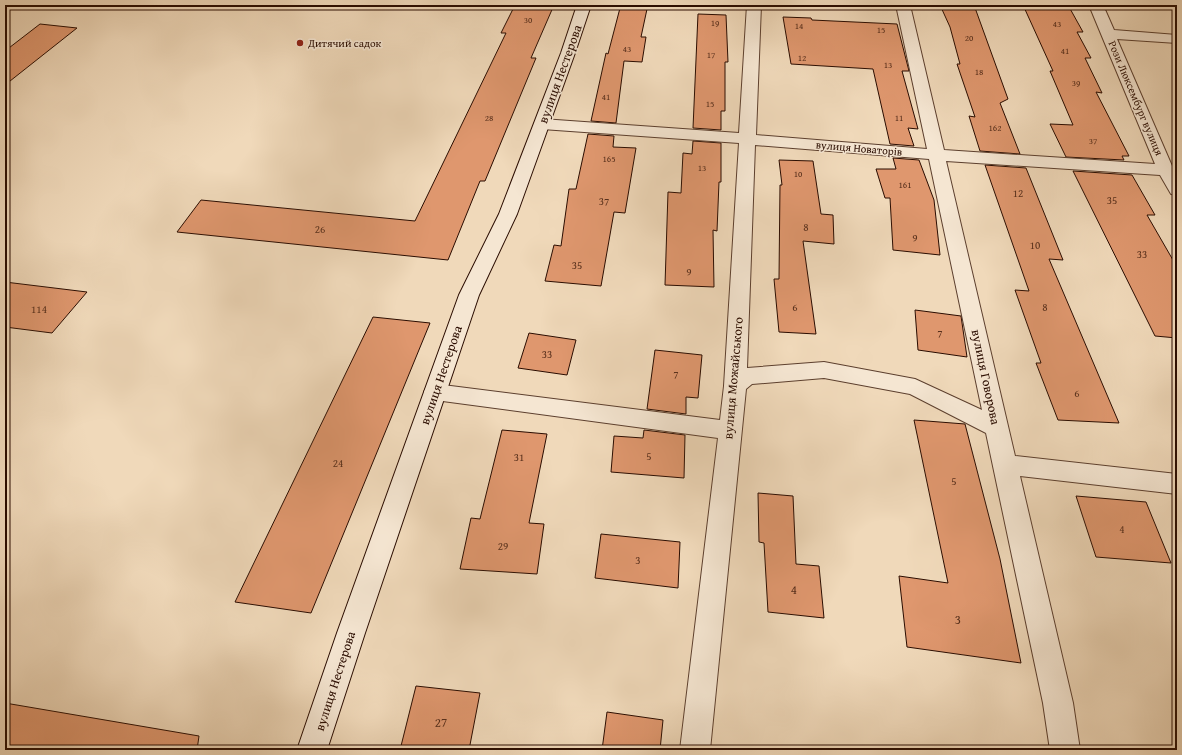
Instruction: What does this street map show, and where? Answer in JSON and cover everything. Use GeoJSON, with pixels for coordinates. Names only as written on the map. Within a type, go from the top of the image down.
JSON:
{"type":"FeatureCollection","features":[{"type":"Feature","properties":{"kind":"street","name":"вулиця Нестерова"},"geometry":{"type":"LineString","coordinates":[[312,750],[351,633],[469,295],[508,214],[568,53],[584,5]]}},
{"type":"Feature","properties":{"kind":"street","name":"вулиця Можайського"},"geometry":{"type":"LineString","coordinates":[[695,750],[735,386],[754,5]]}},
{"type":"Feature","properties":{"kind":"street","name":"вулиця Говорова"},"geometry":{"type":"LineString","coordinates":[[903,5],[1058,703],[1065,750]]}},
{"type":"Feature","properties":{"kind":"street","name":"Рози Люксембург вулиця"},"geometry":{"type":"LineString","coordinates":[[1096,5],[1172,171],[1177,190]]}},
{"type":"Feature","properties":{"kind":"street"},"geometry":{"type":"LineString","coordinates":[[1109,34],[1177,39]]}},
{"type":"Feature","properties":{"kind":"street","name":"вулиця Новаторів"},"geometry":{"type":"LineString","coordinates":[[542,124],[937,155],[1172,171]]}},
{"type":"Feature","properties":{"kind":"street"},"geometry":{"type":"LineString","coordinates":[[735,386],[747,376],[824,370],[915,387],[997,428]]}},
{"type":"Feature","properties":{"kind":"street"},"geometry":{"type":"LineString","coordinates":[[435,392],[729,430]]}},
{"type":"Feature","properties":{"kind":"street"},"geometry":{"type":"LineString","coordinates":[[1006,466],[1177,484]]}},
{"type":"Feature","properties":{"kind":"building"},"geometry":{"type":"Polygon","coordinates":[[[515,5],[554,5],[531,58],[536,58],[485,181],[480,181],[448,260],[177,232],[201,200],[415,221],[506,33],[501,33],[515,5]]]}},
{"type":"Feature","properties":{"kind":"building"},"geometry":{"type":"Polygon","coordinates":[[[940,5],[974,5],[1008,99],[1000,103],[1020,154],[980,151],[969,116],[975,117],[957,64],[960,64],[950,27],[940,5]]]}},
{"type":"Feature","properties":{"kind":"building"},"geometry":{"type":"Polygon","coordinates":[[[1023,5],[1068,5],[1083,32],[1077,32],[1091,58],[1085,58],[1102,93],[1096,92],[1129,156],[1122,156],[1124,160],[1066,157],[1050,124],[1073,125],[1050,71],[1053,71],[1023,5]]]}},
{"type":"Feature","properties":{"kind":"building"},"geometry":{"type":"Polygon","coordinates":[[[620,8],[647,9],[641,37],[646,37],[642,62],[624,61],[616,123],[591,121],[606,53],[608,54],[620,8]]]}},
{"type":"Feature","properties":{"kind":"building"},"geometry":{"type":"Polygon","coordinates":[[[698,14],[726,15],[728,62],[725,62],[725,111],[721,111],[721,130],[693,128],[698,14]]]}},
{"type":"Feature","properties":{"kind":"building"},"geometry":{"type":"Polygon","coordinates":[[[783,17],[811,18],[812,20],[897,24],[909,71],[902,71],[918,129],[908,128],[914,146],[890,144],[873,69],[791,64],[783,17]]]}},
{"type":"Feature","properties":{"kind":"building"},"geometry":{"type":"Polygon","coordinates":[[[40,24],[77,28],[5,85],[5,51],[40,24]]]}},
{"type":"Feature","properties":{"kind":"building"},"geometry":{"type":"Polygon","coordinates":[[[588,134],[614,136],[613,147],[636,148],[625,213],[614,212],[601,286],[545,281],[554,245],[561,246],[569,189],[576,189],[588,134]]]}},
{"type":"Feature","properties":{"kind":"building"},"geometry":{"type":"Polygon","coordinates":[[[693,141],[721,143],[721,182],[719,182],[717,231],[713,230],[714,287],[665,285],[668,192],[681,193],[683,153],[692,154],[693,141]]]}},
{"type":"Feature","properties":{"kind":"building"},"geometry":{"type":"Polygon","coordinates":[[[893,158],[919,160],[934,200],[940,255],[893,250],[890,198],[885,198],[876,169],[896,169],[893,158]]]}},
{"type":"Feature","properties":{"kind":"building"},"geometry":{"type":"Polygon","coordinates":[[[779,160],[813,161],[821,214],[833,215],[834,244],[803,241],[816,334],[779,332],[774,279],[779,279],[780,185],[782,185],[779,160]]]}},
{"type":"Feature","properties":{"kind":"building"},"geometry":{"type":"Polygon","coordinates":[[[985,165],[1026,168],[1063,260],[1049,259],[1119,423],[1058,420],[1036,363],[1041,363],[1015,290],[1029,291],[985,165]]]}},
{"type":"Feature","properties":{"kind":"building"},"geometry":{"type":"Polygon","coordinates":[[[1073,171],[1132,175],[1155,215],[1147,215],[1177,267],[1177,338],[1155,336],[1073,171]]]}},
{"type":"Feature","properties":{"kind":"building"},"geometry":{"type":"Polygon","coordinates":[[[5,282],[87,292],[52,333],[5,327],[5,282]]]}},
{"type":"Feature","properties":{"kind":"building"},"geometry":{"type":"Polygon","coordinates":[[[915,310],[961,316],[967,357],[918,350],[915,310]]]}},
{"type":"Feature","properties":{"kind":"building"},"geometry":{"type":"Polygon","coordinates":[[[373,317],[430,323],[311,613],[235,602],[373,317]]]}},
{"type":"Feature","properties":{"kind":"building"},"geometry":{"type":"Polygon","coordinates":[[[529,333],[576,340],[567,375],[518,368],[529,333]]]}},
{"type":"Feature","properties":{"kind":"building"},"geometry":{"type":"Polygon","coordinates":[[[655,350],[702,355],[698,398],[686,397],[686,414],[647,409],[655,350]]]}},
{"type":"Feature","properties":{"kind":"building"},"geometry":{"type":"Polygon","coordinates":[[[914,420],[965,424],[1000,559],[1021,663],[907,647],[899,576],[948,583],[914,420]]]}},
{"type":"Feature","properties":{"kind":"building"},"geometry":{"type":"Polygon","coordinates":[[[502,430],[547,434],[529,523],[544,524],[537,574],[460,569],[471,518],[480,519],[502,430]]]}},
{"type":"Feature","properties":{"kind":"building"},"geometry":{"type":"Polygon","coordinates":[[[644,430],[685,435],[684,478],[611,472],[614,436],[643,438],[644,430]]]}},
{"type":"Feature","properties":{"kind":"building"},"geometry":{"type":"Polygon","coordinates":[[[758,493],[793,496],[796,564],[819,566],[824,618],[768,612],[764,543],[759,542],[758,493]]]}},
{"type":"Feature","properties":{"kind":"building"},"geometry":{"type":"Polygon","coordinates":[[[1076,496],[1146,502],[1171,563],[1096,557],[1076,496]]]}},
{"type":"Feature","properties":{"kind":"building"},"geometry":{"type":"Polygon","coordinates":[[[601,534],[680,542],[678,588],[595,578],[601,534]]]}},
{"type":"Feature","properties":{"kind":"building"},"geometry":{"type":"Polygon","coordinates":[[[416,686],[480,693],[469,750],[400,750],[416,686]]]}},
{"type":"Feature","properties":{"kind":"building"},"geometry":{"type":"Polygon","coordinates":[[[5,703],[199,736],[197,750],[5,750],[5,703]]]}},
{"type":"Feature","properties":{"kind":"building"},"geometry":{"type":"Polygon","coordinates":[[[607,712],[663,720],[660,750],[602,750],[607,712]]]}},
{"type":"Feature","properties":{"kind":"place","name":"Дитячий садок"},"geometry":{"type":"Point","coordinates":[300,43]}}]}
